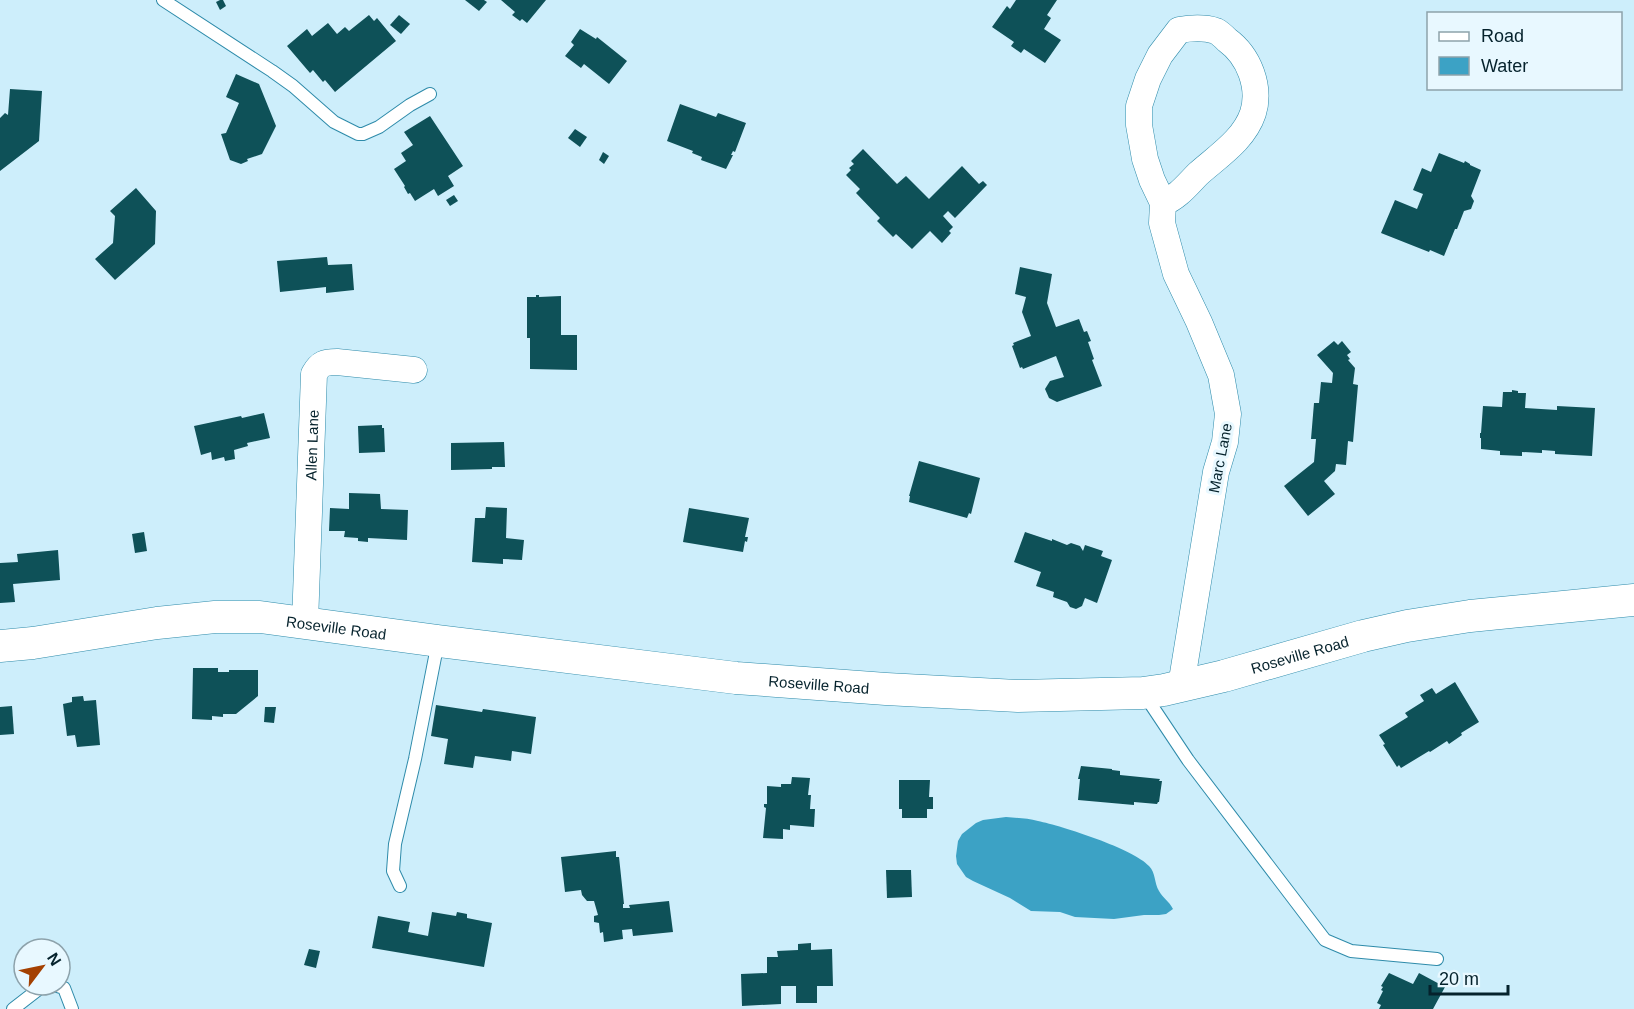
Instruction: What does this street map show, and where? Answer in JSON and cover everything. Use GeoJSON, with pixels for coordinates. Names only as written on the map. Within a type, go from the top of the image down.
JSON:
{"type":"FeatureCollection","features":[{"type":"Feature","properties":{"kind":"street","name":"Marc Lane"},"geometry":{"type":"LineString","coordinates":[[1163,203],[1174,199],[1204,168],[1229,148],[1253,114],[1256,94],[1253,77],[1245,60],[1232,43],[1216,32],[1196,27],[1179,30],[1160,55],[1148,79],[1139,106],[1144,159],[1163,203],[1162,223],[1176,274],[1221,375],[1228,414],[1225,442],[1216,472],[1181,686]]}},
{"type":"Feature","properties":{"kind":"street","name":"Allen Lane"},"geometry":{"type":"LineString","coordinates":[[305,623],[314,374],[318,366],[325,362],[414,370]]}},
{"type":"Feature","properties":{"kind":"street","name":"Roseville Road"},"geometry":{"type":"LineString","coordinates":[[0,646],[33,643],[157,623],[215,617],[260,617],[725,676],[830,685],[1018,696],[1143,693],[1224,676],[1363,636],[1407,626],[1470,616],[1634,600]]}},
{"type":"Feature","properties":{"kind":"lane"},"geometry":{"type":"LineString","coordinates":[[163,0],[272,71],[341,127],[358,134],[369,133],[430,94]]}},
{"type":"Feature","properties":{"kind":"lane"},"geometry":{"type":"LineString","coordinates":[[400,886],[393,871],[395,844],[415,759],[438,641]]}},
{"type":"Feature","properties":{"kind":"lane"},"geometry":{"type":"LineString","coordinates":[[1143,693],[1188,760],[1325,940],[1351,951],[1437,959]]}},
{"type":"Feature","properties":{"kind":"lane"},"geometry":{"type":"LineString","coordinates":[[13,1009],[28,997]]}},
{"type":"Feature","properties":{"kind":"water"},"geometry":{"type":"Polygon","coordinates":[[[1006,817],[1030,819],[1063,828],[1129,852],[1149,866],[1159,891],[1173,909],[1166,914],[1114,919],[1031,911],[966,877],[957,864],[956,856],[958,841],[962,834],[983,820],[1006,817]]]}},
{"type":"Feature","properties":{"kind":"building"},"geometry":{"type":"Polygon","coordinates":[[[223,0],[226,6],[220,10],[216,2],[223,0]]]}},
{"type":"Feature","properties":{"kind":"building"},"geometry":{"type":"Polygon","coordinates":[[[465,0],[484,0],[487,2],[479,11],[465,0]]]}},
{"type":"Feature","properties":{"kind":"building"},"geometry":{"type":"Polygon","coordinates":[[[501,0],[546,0],[527,23],[512,15],[515,12],[501,0]]]}},
{"type":"Feature","properties":{"kind":"building"},"geometry":{"type":"Polygon","coordinates":[[[1016,0],[1057,0],[1047,15],[1051,18],[1044,29],[1061,40],[1045,63],[1024,49],[1021,53],[1011,46],[1014,42],[992,27],[1007,6],[1010,9],[1016,0]]]}},
{"type":"Feature","properties":{"kind":"building"},"geometry":{"type":"Polygon","coordinates":[[[369,15],[374,21],[377,18],[396,41],[335,92],[313,70],[310,73],[287,46],[307,29],[312,36],[328,23],[337,34],[345,27],[349,31],[369,15]]]}},
{"type":"Feature","properties":{"kind":"building"},"geometry":{"type":"Polygon","coordinates":[[[399,15],[410,24],[401,34],[390,25],[399,15]]]}},
{"type":"Feature","properties":{"kind":"building"},"geometry":{"type":"Polygon","coordinates":[[[580,29],[596,39],[597,37],[627,61],[609,84],[584,64],[581,68],[565,56],[574,45],[571,42],[580,29]]]}},
{"type":"Feature","properties":{"kind":"building"},"geometry":{"type":"Polygon","coordinates":[[[236,74],[259,84],[276,126],[262,154],[247,159],[248,161],[241,164],[230,160],[221,134],[226,133],[239,103],[226,97],[236,74]]]}},
{"type":"Feature","properties":{"kind":"building"},"geometry":{"type":"Polygon","coordinates":[[[10,89],[42,91],[39,141],[0,171],[0,118],[5,113],[8,115],[10,89]]]}},
{"type":"Feature","properties":{"kind":"building"},"geometry":{"type":"Polygon","coordinates":[[[680,104],[716,117],[718,113],[746,123],[726,169],[701,160],[702,157],[692,153],[693,151],[667,141],[680,104]]]}},
{"type":"Feature","properties":{"kind":"building"},"geometry":{"type":"Polygon","coordinates":[[[430,116],[463,166],[448,176],[454,186],[438,196],[434,189],[415,201],[410,193],[408,194],[394,169],[406,161],[401,153],[413,145],[404,132],[430,116]]]}},
{"type":"Feature","properties":{"kind":"building"},"geometry":{"type":"Polygon","coordinates":[[[575,129],[587,137],[580,147],[568,138],[575,129]]]}},
{"type":"Feature","properties":{"kind":"building"},"geometry":{"type":"Polygon","coordinates":[[[863,149],[897,184],[906,176],[929,199],[962,166],[979,184],[983,181],[987,185],[955,218],[948,211],[943,216],[953,227],[942,243],[930,231],[912,249],[896,234],[893,237],[877,221],[880,218],[856,193],[860,189],[846,175],[854,164],[851,161],[863,149]]]}},
{"type":"Feature","properties":{"kind":"building"},"geometry":{"type":"Polygon","coordinates":[[[603,152],[609,156],[604,164],[599,160],[603,152]]]}},
{"type":"Feature","properties":{"kind":"building"},"geometry":{"type":"Polygon","coordinates":[[[1439,153],[1464,163],[1465,161],[1481,170],[1471,196],[1474,201],[1471,209],[1464,211],[1444,256],[1381,233],[1395,200],[1417,209],[1423,194],[1413,190],[1422,168],[1431,172],[1439,153]]]}},
{"type":"Feature","properties":{"kind":"building"},"geometry":{"type":"Polygon","coordinates":[[[136,188],[156,211],[155,244],[115,280],[95,259],[113,243],[115,216],[110,211],[136,188]]]}},
{"type":"Feature","properties":{"kind":"building"},"geometry":{"type":"Polygon","coordinates":[[[454,195],[458,201],[450,206],[446,200],[454,195]]]}},
{"type":"Feature","properties":{"kind":"building"},"geometry":{"type":"Polygon","coordinates":[[[327,257],[328,265],[352,264],[354,290],[326,293],[326,287],[280,292],[277,261],[327,257]]]}},
{"type":"Feature","properties":{"kind":"building"},"geometry":{"type":"Polygon","coordinates":[[[1020,267],[1052,274],[1047,303],[1056,327],[1079,319],[1084,332],[1087,331],[1091,341],[1088,342],[1094,359],[1092,360],[1102,386],[1057,402],[1049,398],[1045,389],[1050,381],[1064,377],[1056,356],[1023,369],[1020,368],[1013,343],[1031,336],[1022,312],[1026,297],[1015,294],[1020,267]]]}},
{"type":"Feature","properties":{"kind":"building"},"geometry":{"type":"Polygon","coordinates":[[[536,295],[539,297],[561,296],[561,335],[577,335],[577,370],[530,369],[527,297],[536,297],[536,295]]]}},
{"type":"Feature","properties":{"kind":"building"},"geometry":{"type":"Polygon","coordinates":[[[1334,341],[1338,345],[1342,341],[1351,352],[1347,355],[1350,359],[1348,360],[1355,368],[1353,384],[1358,385],[1353,442],[1348,441],[1346,465],[1336,464],[1335,471],[1324,481],[1335,494],[1308,516],[1284,486],[1314,462],[1316,439],[1311,439],[1314,403],[1319,403],[1321,382],[1332,383],[1333,373],[1317,355],[1334,341]]]}},
{"type":"Feature","properties":{"kind":"building"},"geometry":{"type":"Polygon","coordinates":[[[1512,390],[1526,393],[1525,408],[1557,410],[1557,406],[1595,408],[1592,456],[1555,454],[1555,451],[1542,450],[1542,453],[1522,452],[1522,456],[1500,455],[1500,451],[1481,449],[1483,406],[1502,407],[1503,392],[1512,392],[1512,390]]]}},
{"type":"Feature","properties":{"kind":"building"},"geometry":{"type":"Polygon","coordinates":[[[264,413],[270,438],[247,443],[248,446],[234,450],[235,459],[225,461],[224,457],[212,460],[211,452],[201,455],[194,426],[264,413]]]}},
{"type":"Feature","properties":{"kind":"building"},"geometry":{"type":"Polygon","coordinates":[[[382,425],[385,452],[359,453],[358,426],[382,425]]]}},
{"type":"Feature","properties":{"kind":"building"},"geometry":{"type":"Polygon","coordinates":[[[504,442],[505,467],[451,470],[451,443],[504,442]]]}},
{"type":"Feature","properties":{"kind":"building"},"geometry":{"type":"Polygon","coordinates":[[[919,461],[980,478],[971,514],[969,513],[967,518],[909,502],[919,461]]]}},
{"type":"Feature","properties":{"kind":"building"},"geometry":{"type":"Polygon","coordinates":[[[349,493],[380,494],[381,509],[408,510],[407,540],[368,538],[368,542],[358,541],[358,538],[344,537],[345,531],[329,531],[330,508],[349,509],[349,493]]]}},
{"type":"Feature","properties":{"kind":"building"},"geometry":{"type":"Polygon","coordinates":[[[486,507],[507,508],[506,538],[524,540],[522,560],[503,559],[503,564],[472,562],[475,518],[485,518],[486,507]]]}},
{"type":"Feature","properties":{"kind":"building"},"geometry":{"type":"Polygon","coordinates":[[[689,508],[749,518],[745,537],[748,537],[743,552],[683,542],[689,508]]]}},
{"type":"Feature","properties":{"kind":"building"},"geometry":{"type":"Polygon","coordinates":[[[144,532],[147,551],[135,553],[132,534],[144,532]]]}},
{"type":"Feature","properties":{"kind":"building"},"geometry":{"type":"Polygon","coordinates":[[[1025,532],[1067,545],[1071,543],[1080,546],[1083,551],[1085,545],[1103,551],[1101,556],[1112,560],[1097,603],[1085,598],[1082,606],[1076,609],[1070,607],[1067,602],[1053,597],[1054,592],[1036,586],[1041,572],[1014,562],[1025,532]]]}},
{"type":"Feature","properties":{"kind":"building"},"geometry":{"type":"Polygon","coordinates":[[[58,550],[60,580],[13,584],[15,602],[0,603],[0,563],[18,562],[17,554],[58,550]]]}},
{"type":"Feature","properties":{"kind":"building"},"geometry":{"type":"Polygon","coordinates":[[[193,668],[218,668],[218,672],[258,670],[258,696],[236,714],[223,714],[223,717],[212,716],[212,720],[192,719],[193,668]]]}},
{"type":"Feature","properties":{"kind":"building"},"geometry":{"type":"Polygon","coordinates":[[[1455,682],[1479,722],[1449,744],[1447,741],[1401,768],[1399,765],[1397,767],[1379,735],[1408,717],[1405,713],[1424,701],[1420,695],[1432,688],[1436,694],[1455,682]]]}},
{"type":"Feature","properties":{"kind":"building"},"geometry":{"type":"Polygon","coordinates":[[[83,696],[84,701],[96,700],[100,745],[77,747],[75,735],[67,736],[63,704],[72,702],[72,697],[83,696]]]}},
{"type":"Feature","properties":{"kind":"building"},"geometry":{"type":"Polygon","coordinates":[[[436,705],[536,717],[531,754],[512,751],[511,761],[475,756],[473,768],[444,764],[448,739],[431,736],[436,705]]]}},
{"type":"Feature","properties":{"kind":"building"},"geometry":{"type":"Polygon","coordinates":[[[12,706],[14,734],[0,735],[0,707],[12,706]]]}},
{"type":"Feature","properties":{"kind":"building"},"geometry":{"type":"Polygon","coordinates":[[[265,707],[276,707],[274,723],[264,722],[265,707]]]}},
{"type":"Feature","properties":{"kind":"building"},"geometry":{"type":"Polygon","coordinates":[[[1081,766],[1112,769],[1120,771],[1120,775],[1160,779],[1159,781],[1162,781],[1159,802],[1157,804],[1134,802],[1134,805],[1078,800],[1080,779],[1078,779],[1081,766]]]}},
{"type":"Feature","properties":{"kind":"building"},"geometry":{"type":"Polygon","coordinates":[[[792,777],[810,778],[808,795],[811,795],[810,809],[815,809],[814,827],[790,825],[790,830],[783,829],[783,839],[763,838],[767,786],[781,787],[781,784],[791,784],[792,777]]]}},
{"type":"Feature","properties":{"kind":"building"},"geometry":{"type":"Polygon","coordinates":[[[899,780],[930,780],[929,797],[933,797],[933,809],[927,809],[927,818],[902,818],[902,809],[899,809],[899,780]]]}},
{"type":"Feature","properties":{"kind":"building"},"geometry":{"type":"Polygon","coordinates":[[[616,851],[616,857],[619,857],[623,908],[630,908],[629,905],[669,901],[673,932],[633,936],[632,929],[622,930],[623,939],[604,942],[599,923],[594,922],[594,916],[598,915],[594,901],[587,901],[581,890],[565,892],[561,857],[616,851]]]}},
{"type":"Feature","properties":{"kind":"building"},"geometry":{"type":"Polygon","coordinates":[[[886,870],[911,870],[912,897],[887,898],[886,870]]]}},
{"type":"Feature","properties":{"kind":"building"},"geometry":{"type":"Polygon","coordinates":[[[432,912],[456,916],[457,912],[467,914],[467,918],[492,923],[484,967],[372,948],[378,916],[410,922],[408,932],[428,936],[432,912]]]}},
{"type":"Feature","properties":{"kind":"building"},"geometry":{"type":"Polygon","coordinates":[[[811,943],[811,950],[832,949],[833,986],[817,986],[817,1003],[796,1003],[796,986],[781,986],[781,1004],[742,1006],[741,974],[767,973],[767,957],[778,957],[777,951],[798,950],[798,944],[811,943]]]}},
{"type":"Feature","properties":{"kind":"building"},"geometry":{"type":"Polygon","coordinates":[[[309,949],[320,951],[316,968],[304,965],[309,949]]]}},
{"type":"Feature","properties":{"kind":"building"},"geometry":{"type":"Polygon","coordinates":[[[1389,973],[1413,984],[1419,973],[1445,987],[1433,1009],[1379,1009],[1381,1005],[1377,1003],[1383,991],[1381,986],[1389,973]]]}}]}
